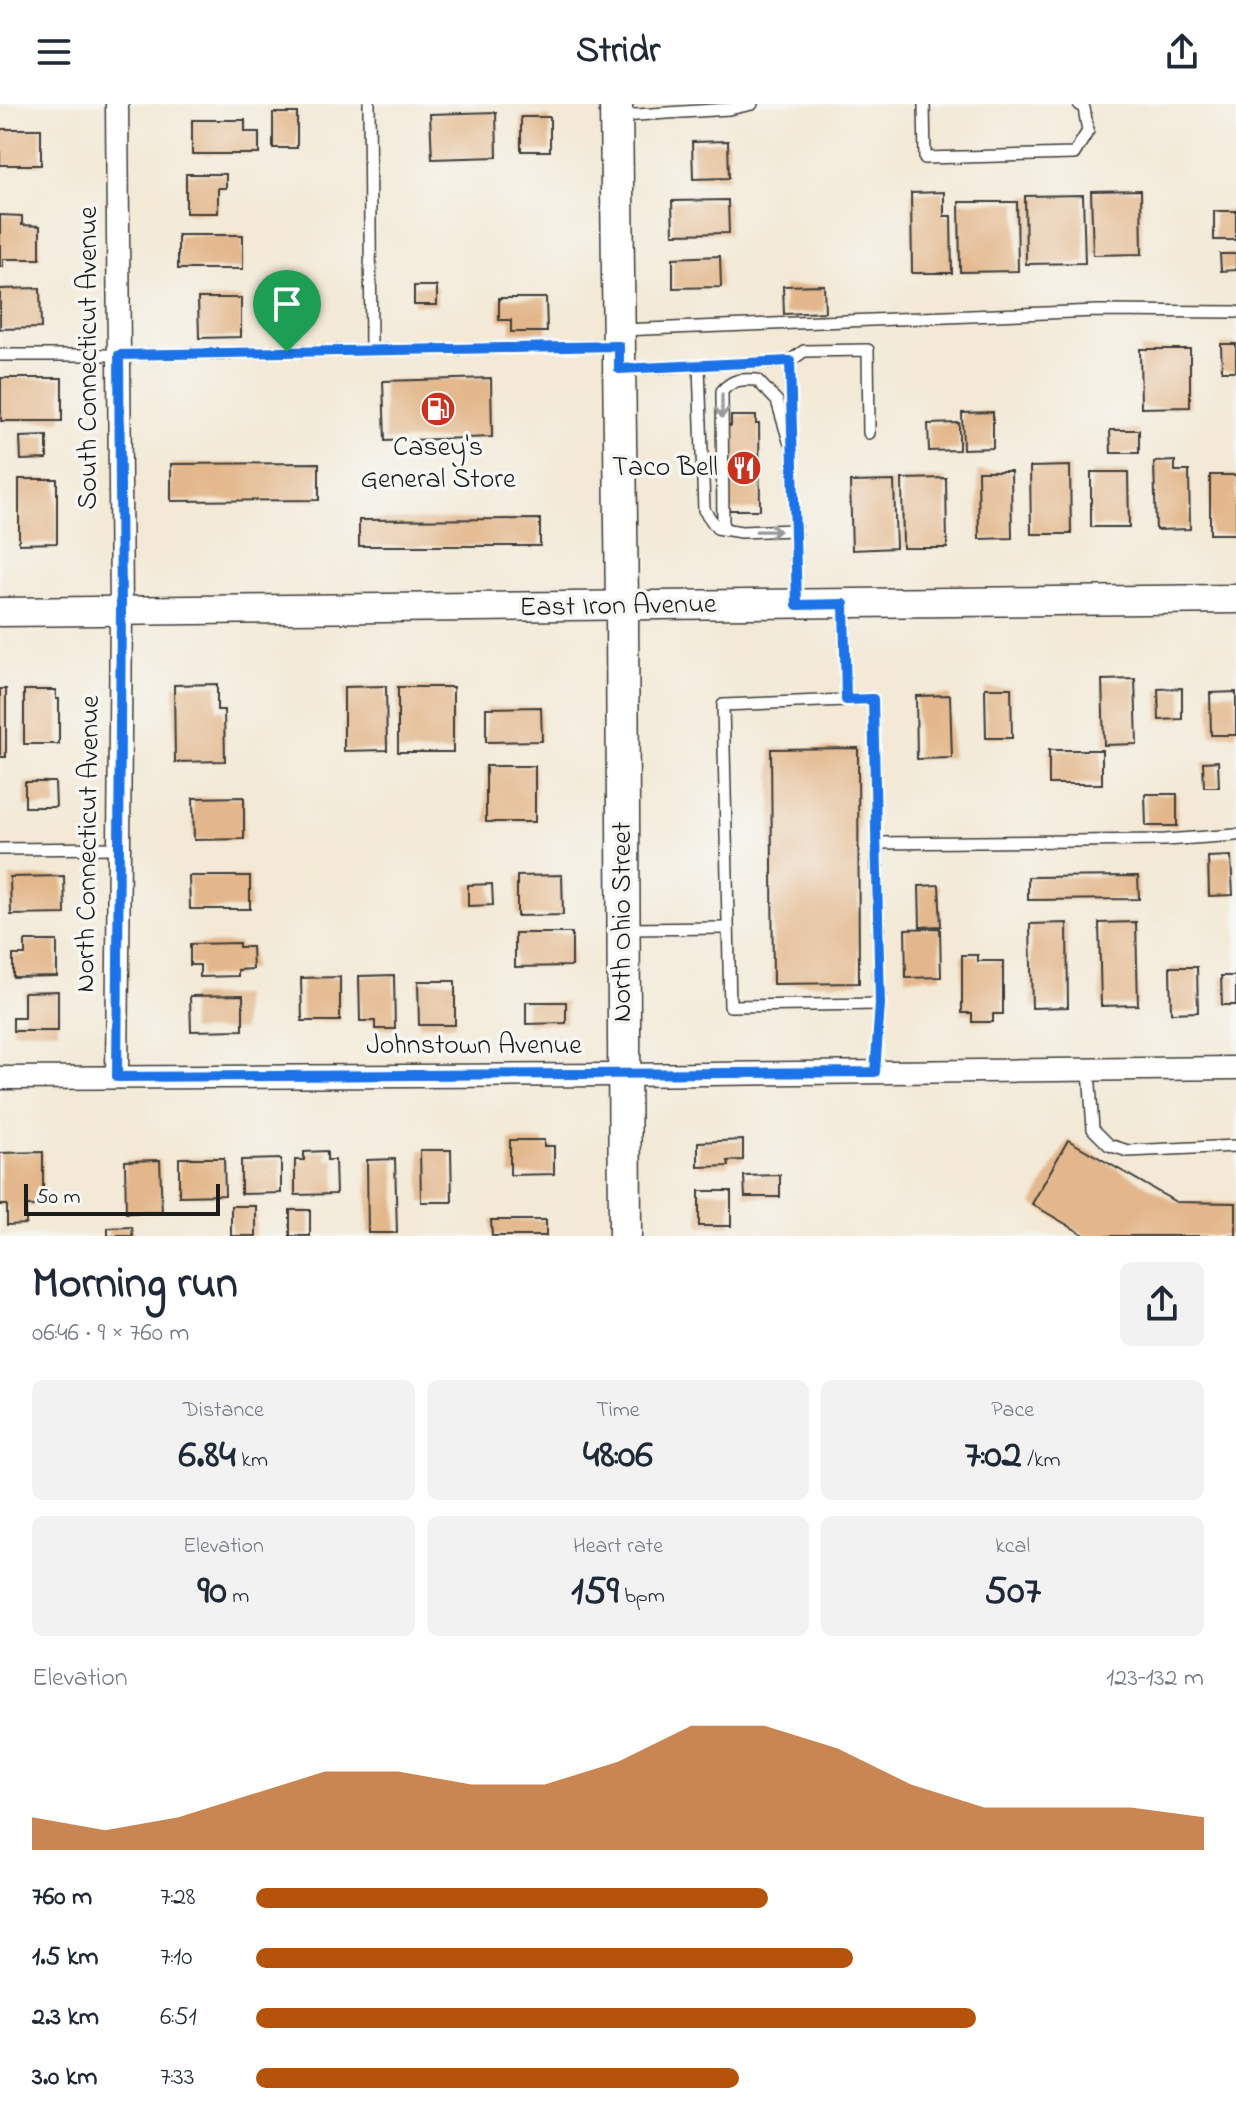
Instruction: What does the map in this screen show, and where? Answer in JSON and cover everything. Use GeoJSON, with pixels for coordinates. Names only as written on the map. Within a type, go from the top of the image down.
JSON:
{"type":"FeatureCollection","features":[{"type":"Feature","properties":{"kind":"main road","name":"North Ohio Street"},"geometry":{"type":"LineString","coordinates":[[616,110],[625,1236]]}},
{"type":"Feature","properties":{"kind":"street","name":"South Connecticut Avenue"},"geometry":{"type":"LineString","coordinates":[[117,104],[121,612]]}},
{"type":"Feature","properties":{"kind":"street","name":"East Iron Avenue"},"geometry":{"type":"LineString","coordinates":[[0,612],[1236,599]]}},
{"type":"Feature","properties":{"kind":"street","name":"North Connecticut Avenue"},"geometry":{"type":"LineString","coordinates":[[117,1077],[121,612]]}},
{"type":"Feature","properties":{"kind":"street","name":"Johnstown Avenue"},"geometry":{"type":"LineString","coordinates":[[0,1078],[1236,1068]]}},
{"type":"Feature","properties":{"kind":"lane"},"geometry":{"type":"LineString","coordinates":[[369,104],[371,350]]}},
{"type":"Feature","properties":{"kind":"lane"},"geometry":{"type":"LineString","coordinates":[[616,110],[729,109],[752,104]]}},
{"type":"Feature","properties":{"kind":"lane"},"geometry":{"type":"LineString","coordinates":[[924,104],[925,158],[1074,154],[1088,131],[1084,108],[1079,104]]}},
{"type":"Feature","properties":{"kind":"lane"},"geometry":{"type":"LineString","coordinates":[[0,355],[619,348],[1081,312],[1236,312]]}},
{"type":"Feature","properties":{"kind":"lane"},"geometry":{"type":"LineString","coordinates":[[619,348],[699,366],[790,361],[804,351],[868,350],[869,433]]}},
{"type":"Feature","properties":{"kind":"lane"},"geometry":{"type":"LineString","coordinates":[[790,361],[797,605]]}},
{"type":"Feature","properties":{"kind":"lane"},"geometry":{"type":"LineString","coordinates":[[699,366],[704,510],[717,528],[741,532],[795,530]]}},
{"type":"Feature","properties":{"kind":"lane"},"geometry":{"type":"LineString","coordinates":[[723,529],[722,391],[730,382],[757,380],[769,390],[777,401],[793,449]]}},
{"type":"Feature","properties":{"kind":"lane"},"geometry":{"type":"LineString","coordinates":[[844,604],[846,700]]}},
{"type":"Feature","properties":{"kind":"lane"},"geometry":{"type":"LineString","coordinates":[[875,1072],[880,1004],[873,699],[723,705],[730,1006],[880,1004]]}},
{"type":"Feature","properties":{"kind":"lane"},"geometry":{"type":"LineString","coordinates":[[877,843],[1165,840],[1236,835]]}},
{"type":"Feature","properties":{"kind":"lane"},"geometry":{"type":"LineString","coordinates":[[0,849],[119,848]]}},
{"type":"Feature","properties":{"kind":"lane"},"geometry":{"type":"LineString","coordinates":[[623,929],[728,928]]}},
{"type":"Feature","properties":{"kind":"lane"},"geometry":{"type":"LineString","coordinates":[[1089,1070],[1093,1129],[1109,1145],[1128,1151],[1236,1146]]}},
{"type":"Feature","properties":{"kind":"building"},"geometry":{"type":"Polygon","coordinates":[[[496,112],[497,157],[432,159],[430,114],[496,112]]]}},
{"type":"Feature","properties":{"kind":"building"},"geometry":{"type":"Polygon","coordinates":[[[273,113],[297,113],[297,148],[273,148],[273,113]]]}},
{"type":"Feature","properties":{"kind":"building"},"geometry":{"type":"Polygon","coordinates":[[[521,117],[550,117],[550,151],[521,151],[521,117]]]}},
{"type":"Feature","properties":{"kind":"building"},"geometry":{"type":"Polygon","coordinates":[[[192,120],[245,120],[245,132],[259,132],[259,154],[192,154],[192,120]]]}},
{"type":"Feature","properties":{"kind":"building"},"geometry":{"type":"Polygon","coordinates":[[[0,129],[41,129],[41,165],[0,165],[0,129]]]}},
{"type":"Feature","properties":{"kind":"building"},"geometry":{"type":"Polygon","coordinates":[[[728,141],[729,178],[693,179],[692,142],[728,141]]]}},
{"type":"Feature","properties":{"kind":"building"},"geometry":{"type":"Polygon","coordinates":[[[186,174],[226,174],[226,188],[218,188],[218,213],[186,213],[186,174]]]}},
{"type":"Feature","properties":{"kind":"building"},"geometry":{"type":"Polygon","coordinates":[[[1141,190],[1142,254],[1093,255],[1091,191],[1141,190]]]}},
{"type":"Feature","properties":{"kind":"building"},"geometry":{"type":"Polygon","coordinates":[[[944,192],[944,216],[951,216],[952,273],[912,273],[911,193],[944,192]]]}},
{"type":"Feature","properties":{"kind":"building"},"geometry":{"type":"Polygon","coordinates":[[[1083,195],[1085,263],[1026,264],[1025,196],[1083,195]]]}},
{"type":"Feature","properties":{"kind":"building"},"geometry":{"type":"Polygon","coordinates":[[[728,200],[729,233],[673,234],[672,201],[728,200]]]}},
{"type":"Feature","properties":{"kind":"building"},"geometry":{"type":"Polygon","coordinates":[[[959,202],[1017,202],[1018,271],[960,272],[959,202]]]}},
{"type":"Feature","properties":{"kind":"building"},"geometry":{"type":"Polygon","coordinates":[[[1214,211],[1236,211],[1236,240],[1214,240],[1214,211]]]}},
{"type":"Feature","properties":{"kind":"building"},"geometry":{"type":"Polygon","coordinates":[[[0,215],[22,216],[22,225],[40,226],[40,259],[3,259],[3,267],[0,267],[0,215]]]}},
{"type":"Feature","properties":{"kind":"building"},"geometry":{"type":"Polygon","coordinates":[[[178,235],[243,235],[243,269],[178,269],[178,235]]]}},
{"type":"Feature","properties":{"kind":"building"},"geometry":{"type":"Polygon","coordinates":[[[1220,254],[1236,254],[1236,270],[1221,271],[1220,254]]]}},
{"type":"Feature","properties":{"kind":"building"},"geometry":{"type":"Polygon","coordinates":[[[720,256],[721,287],[673,288],[673,258],[720,256]]]}},
{"type":"Feature","properties":{"kind":"building"},"geometry":{"type":"Polygon","coordinates":[[[824,285],[825,312],[784,314],[783,286],[824,285]]]}},
{"type":"Feature","properties":{"kind":"building"},"geometry":{"type":"Polygon","coordinates":[[[414,286],[437,286],[437,305],[414,305],[414,286]]]}},
{"type":"Feature","properties":{"kind":"building"},"geometry":{"type":"Polygon","coordinates":[[[40,288],[41,328],[0,329],[0,289],[40,288]]]}},
{"type":"Feature","properties":{"kind":"building"},"geometry":{"type":"Polygon","coordinates":[[[198,298],[241,298],[241,337],[199,338],[198,298]]]}},
{"type":"Feature","properties":{"kind":"building"},"geometry":{"type":"Polygon","coordinates":[[[499,298],[546,298],[547,332],[511,332],[511,320],[499,320],[499,298]]]}},
{"type":"Feature","properties":{"kind":"building"},"geometry":{"type":"Polygon","coordinates":[[[1221,344],[1236,344],[1236,371],[1222,371],[1221,344]]]}},
{"type":"Feature","properties":{"kind":"building"},"geometry":{"type":"Polygon","coordinates":[[[1140,349],[1190,349],[1190,407],[1141,408],[1140,349]]]}},
{"type":"Feature","properties":{"kind":"building"},"geometry":{"type":"Polygon","coordinates":[[[1,378],[62,378],[62,421],[1,421],[1,378]]]}},
{"type":"Feature","properties":{"kind":"building","name":"Casey's General Store"},"geometry":{"type":"Polygon","coordinates":[[[491,378],[492,437],[385,441],[383,381],[491,378]]]}},
{"type":"Feature","properties":{"kind":"building"},"geometry":{"type":"Polygon","coordinates":[[[993,412],[993,448],[963,449],[962,413],[993,412]]]}},
{"type":"Feature","properties":{"kind":"building","name":"Taco Bell"},"geometry":{"type":"Polygon","coordinates":[[[731,416],[756,416],[756,424],[759,424],[760,510],[728,510],[727,426],[731,426],[731,416]]]}},
{"type":"Feature","properties":{"kind":"building"},"geometry":{"type":"Polygon","coordinates":[[[959,423],[959,450],[929,451],[928,424],[959,423]]]}},
{"type":"Feature","properties":{"kind":"building"},"geometry":{"type":"Polygon","coordinates":[[[1110,430],[1139,430],[1139,453],[1111,453],[1110,430]]]}},
{"type":"Feature","properties":{"kind":"building"},"geometry":{"type":"Polygon","coordinates":[[[47,436],[47,459],[21,460],[20,437],[47,436]]]}},
{"type":"Feature","properties":{"kind":"building"},"geometry":{"type":"Polygon","coordinates":[[[1175,461],[1175,471],[1189,471],[1190,529],[1156,530],[1154,462],[1175,461]]]}},
{"type":"Feature","properties":{"kind":"building"},"geometry":{"type":"Polygon","coordinates":[[[319,463],[319,500],[171,501],[171,464],[319,463]]]}},
{"type":"Feature","properties":{"kind":"building"},"geometry":{"type":"Polygon","coordinates":[[[1070,466],[1071,534],[1031,534],[1030,467],[1070,466]]]}},
{"type":"Feature","properties":{"kind":"building"},"geometry":{"type":"Polygon","coordinates":[[[978,471],[1011,471],[1012,538],[979,539],[978,471]]]}},
{"type":"Feature","properties":{"kind":"building"},"geometry":{"type":"Polygon","coordinates":[[[1091,472],[1128,472],[1129,527],[1091,527],[1091,472]]]}},
{"type":"Feature","properties":{"kind":"building"},"geometry":{"type":"Polygon","coordinates":[[[1210,475],[1236,475],[1236,534],[1210,534],[1210,475]]]}},
{"type":"Feature","properties":{"kind":"building"},"geometry":{"type":"Polygon","coordinates":[[[946,478],[947,548],[903,548],[902,479],[946,478]]]}},
{"type":"Feature","properties":{"kind":"building"},"geometry":{"type":"Polygon","coordinates":[[[19,479],[57,479],[57,543],[19,544],[19,479]]]}},
{"type":"Feature","properties":{"kind":"building"},"geometry":{"type":"Polygon","coordinates":[[[894,481],[896,548],[852,550],[850,482],[894,481]]]}},
{"type":"Feature","properties":{"kind":"building"},"geometry":{"type":"Polygon","coordinates":[[[540,519],[540,546],[359,546],[359,520],[540,519]]]}},
{"type":"Feature","properties":{"kind":"building"},"geometry":{"type":"Polygon","coordinates":[[[1135,679],[1137,744],[1104,745],[1102,680],[1135,679]]]}},
{"type":"Feature","properties":{"kind":"building"},"geometry":{"type":"Polygon","coordinates":[[[217,684],[217,710],[224,710],[225,761],[175,762],[174,685],[217,684]]]}},
{"type":"Feature","properties":{"kind":"building"},"geometry":{"type":"Polygon","coordinates":[[[386,686],[387,750],[344,751],[344,687],[386,686]]]}},
{"type":"Feature","properties":{"kind":"building"},"geometry":{"type":"Polygon","coordinates":[[[398,687],[453,687],[453,752],[398,752],[398,687]]]}},
{"type":"Feature","properties":{"kind":"building"},"geometry":{"type":"Polygon","coordinates":[[[985,688],[1011,688],[1012,738],[986,738],[985,688]]]}},
{"type":"Feature","properties":{"kind":"building"},"geometry":{"type":"Polygon","coordinates":[[[1182,688],[1182,719],[1159,720],[1158,689],[1182,688]]]}},
{"type":"Feature","properties":{"kind":"building"},"geometry":{"type":"Polygon","coordinates":[[[0,689],[6,689],[6,757],[0,757],[0,689]]]}},
{"type":"Feature","properties":{"kind":"building"},"geometry":{"type":"Polygon","coordinates":[[[24,690],[56,690],[56,699],[59,699],[59,744],[24,744],[24,690]]]}},
{"type":"Feature","properties":{"kind":"building"},"geometry":{"type":"Polygon","coordinates":[[[1236,692],[1236,735],[1211,735],[1210,693],[1236,692]]]}},
{"type":"Feature","properties":{"kind":"building"},"geometry":{"type":"Polygon","coordinates":[[[950,695],[952,758],[917,759],[916,696],[950,695]]]}},
{"type":"Feature","properties":{"kind":"building"},"geometry":{"type":"Polygon","coordinates":[[[541,707],[542,741],[486,742],[486,708],[541,707]]]}},
{"type":"Feature","properties":{"kind":"building"},"geometry":{"type":"Polygon","coordinates":[[[858,748],[859,983],[773,984],[771,749],[858,748]]]}},
{"type":"Feature","properties":{"kind":"building"},"geometry":{"type":"Polygon","coordinates":[[[1049,750],[1102,750],[1102,784],[1049,784],[1049,750]]]}},
{"type":"Feature","properties":{"kind":"building"},"geometry":{"type":"Polygon","coordinates":[[[1218,761],[1219,787],[1204,787],[1203,762],[1218,761]]]}},
{"type":"Feature","properties":{"kind":"building"},"geometry":{"type":"Polygon","coordinates":[[[486,766],[535,766],[535,822],[486,822],[486,766]]]}},
{"type":"Feature","properties":{"kind":"building"},"geometry":{"type":"Polygon","coordinates":[[[25,782],[55,782],[56,807],[25,807],[25,782]]]}},
{"type":"Feature","properties":{"kind":"building"},"geometry":{"type":"Polygon","coordinates":[[[1145,794],[1177,794],[1177,826],[1146,826],[1145,794]]]}},
{"type":"Feature","properties":{"kind":"building"},"geometry":{"type":"Polygon","coordinates":[[[244,797],[244,839],[194,840],[193,798],[244,797]]]}},
{"type":"Feature","properties":{"kind":"building"},"geometry":{"type":"Polygon","coordinates":[[[1231,856],[1233,895],[1209,896],[1208,857],[1231,856]]]}},
{"type":"Feature","properties":{"kind":"building"},"geometry":{"type":"Polygon","coordinates":[[[562,875],[563,915],[517,916],[517,876],[562,875]]]}},
{"type":"Feature","properties":{"kind":"building"},"geometry":{"type":"Polygon","coordinates":[[[64,876],[65,914],[11,915],[10,877],[64,876]]]}},
{"type":"Feature","properties":{"kind":"building"},"geometry":{"type":"Polygon","coordinates":[[[189,876],[250,876],[250,909],[190,909],[189,876]]]}},
{"type":"Feature","properties":{"kind":"building"},"geometry":{"type":"Polygon","coordinates":[[[1138,876],[1139,899],[1028,900],[1028,877],[1138,876]]]}},
{"type":"Feature","properties":{"kind":"building"},"geometry":{"type":"Polygon","coordinates":[[[492,884],[493,905],[468,906],[468,885],[492,884]]]}},
{"type":"Feature","properties":{"kind":"building"},"geometry":{"type":"Polygon","coordinates":[[[939,885],[941,926],[920,927],[919,886],[939,885]]]}},
{"type":"Feature","properties":{"kind":"building"},"geometry":{"type":"Polygon","coordinates":[[[1136,922],[1138,1005],[1101,1006],[1099,923],[1136,922]]]}},
{"type":"Feature","properties":{"kind":"building"},"geometry":{"type":"Polygon","coordinates":[[[1067,923],[1068,1007],[1032,1008],[1030,924],[1067,923]]]}},
{"type":"Feature","properties":{"kind":"building"},"geometry":{"type":"Polygon","coordinates":[[[940,928],[941,977],[906,978],[905,929],[940,928]]]}},
{"type":"Feature","properties":{"kind":"building"},"geometry":{"type":"Polygon","coordinates":[[[515,933],[572,933],[572,966],[515,967],[515,933]]]}},
{"type":"Feature","properties":{"kind":"building"},"geometry":{"type":"Polygon","coordinates":[[[25,941],[57,941],[57,976],[13,977],[13,955],[25,955],[25,941]]]}},
{"type":"Feature","properties":{"kind":"building"},"geometry":{"type":"Polygon","coordinates":[[[239,943],[239,947],[252,947],[253,969],[238,970],[238,976],[200,977],[200,965],[190,965],[190,944],[239,943]]]}},
{"type":"Feature","properties":{"kind":"building"},"geometry":{"type":"Polygon","coordinates":[[[962,955],[978,955],[978,961],[1003,961],[1003,1014],[993,1014],[993,1022],[972,1022],[972,1013],[962,1013],[962,955]]]}},
{"type":"Feature","properties":{"kind":"building"},"geometry":{"type":"Polygon","coordinates":[[[1170,967],[1197,967],[1198,1012],[1171,1013],[1170,967]]]}},
{"type":"Feature","properties":{"kind":"building"},"geometry":{"type":"Polygon","coordinates":[[[394,975],[395,1029],[375,1029],[375,1021],[360,1021],[359,976],[394,975]]]}},
{"type":"Feature","properties":{"kind":"building"},"geometry":{"type":"Polygon","coordinates":[[[1221,976],[1236,976],[1236,1005],[1222,1005],[1221,976]]]}},
{"type":"Feature","properties":{"kind":"building"},"geometry":{"type":"Polygon","coordinates":[[[340,977],[340,1021],[302,1021],[301,978],[340,977]]]}},
{"type":"Feature","properties":{"kind":"building"},"geometry":{"type":"Polygon","coordinates":[[[418,981],[455,981],[455,1025],[419,1025],[418,981]]]}},
{"type":"Feature","properties":{"kind":"building"},"geometry":{"type":"Polygon","coordinates":[[[58,991],[58,1031],[13,1031],[13,1018],[24,1018],[24,992],[58,991]]]}},
{"type":"Feature","properties":{"kind":"building"},"geometry":{"type":"Polygon","coordinates":[[[243,995],[243,1030],[191,1031],[190,996],[243,995]]]}},
{"type":"Feature","properties":{"kind":"building"},"geometry":{"type":"Polygon","coordinates":[[[526,1002],[566,1002],[566,1023],[526,1024],[526,1002]]]}},
{"type":"Feature","properties":{"kind":"building"},"geometry":{"type":"Polygon","coordinates":[[[510,1140],[544,1140],[544,1146],[554,1146],[554,1174],[510,1175],[510,1140]]]}},
{"type":"Feature","properties":{"kind":"building"},"geometry":{"type":"Polygon","coordinates":[[[743,1140],[743,1160],[728,1161],[729,1166],[698,1167],[698,1142],[743,1140]]]}},
{"type":"Feature","properties":{"kind":"building"},"geometry":{"type":"Polygon","coordinates":[[[1068,1140],[1176,1202],[1236,1203],[1236,1236],[1086,1236],[1032,1204],[1068,1140]]]}},
{"type":"Feature","properties":{"kind":"building"},"geometry":{"type":"Polygon","coordinates":[[[420,1150],[451,1150],[452,1202],[421,1202],[420,1150]]]}},
{"type":"Feature","properties":{"kind":"building"},"geometry":{"type":"Polygon","coordinates":[[[327,1151],[327,1160],[335,1160],[336,1194],[295,1195],[295,1160],[304,1160],[304,1152],[327,1151]]]}},
{"type":"Feature","properties":{"kind":"building"},"geometry":{"type":"Polygon","coordinates":[[[43,1152],[43,1206],[26,1206],[26,1224],[7,1225],[7,1205],[0,1205],[0,1153],[43,1152]]]}},
{"type":"Feature","properties":{"kind":"building"},"geometry":{"type":"Polygon","coordinates":[[[179,1158],[224,1158],[225,1195],[179,1196],[179,1158]]]}},
{"type":"Feature","properties":{"kind":"building"},"geometry":{"type":"Polygon","coordinates":[[[281,1159],[281,1193],[241,1194],[241,1160],[281,1159]]]}},
{"type":"Feature","properties":{"kind":"building"},"geometry":{"type":"Polygon","coordinates":[[[395,1159],[397,1233],[368,1233],[367,1160],[395,1159]]]}},
{"type":"Feature","properties":{"kind":"building"},"geometry":{"type":"Polygon","coordinates":[[[160,1160],[162,1212],[126,1213],[125,1161],[160,1160]]]}},
{"type":"Feature","properties":{"kind":"building"},"geometry":{"type":"Polygon","coordinates":[[[780,1175],[780,1197],[745,1197],[744,1176],[780,1175]]]}},
{"type":"Feature","properties":{"kind":"building"},"geometry":{"type":"Polygon","coordinates":[[[699,1191],[731,1191],[731,1226],[699,1226],[699,1191]]]}},
{"type":"Feature","properties":{"kind":"building"},"geometry":{"type":"Polygon","coordinates":[[[231,1206],[256,1206],[256,1236],[231,1236],[231,1206]]]}},
{"type":"Feature","properties":{"kind":"building"},"geometry":{"type":"Polygon","coordinates":[[[290,1210],[310,1210],[310,1236],[290,1236],[290,1210]]]}},
{"type":"Feature","properties":{"kind":"building"},"geometry":{"type":"Polygon","coordinates":[[[491,1220],[546,1220],[546,1236],[492,1236],[491,1220]]]}},
{"type":"Feature","properties":{"kind":"building"},"geometry":{"type":"Polygon","coordinates":[[[132,1227],[133,1236],[108,1236],[108,1228],[132,1227]]]}},
{"type":"Feature","properties":{"kind":"place","name":"Casey's General Store"},"geometry":{"type":"Point","coordinates":[438,409]}},
{"type":"Feature","properties":{"kind":"place","name":"Taco Bell"},"geometry":{"type":"Point","coordinates":[744,468]}},
{"type":"Feature","properties":{"kind":"route"},"geometry":{"type":"LineString","coordinates":[[619,346],[619,369],[790,361],[797,605],[844,604],[846,700],[873,699],[880,1004],[875,1072],[117,1077],[121,612],[119,355],[287,352],[619,346]]}}]}
